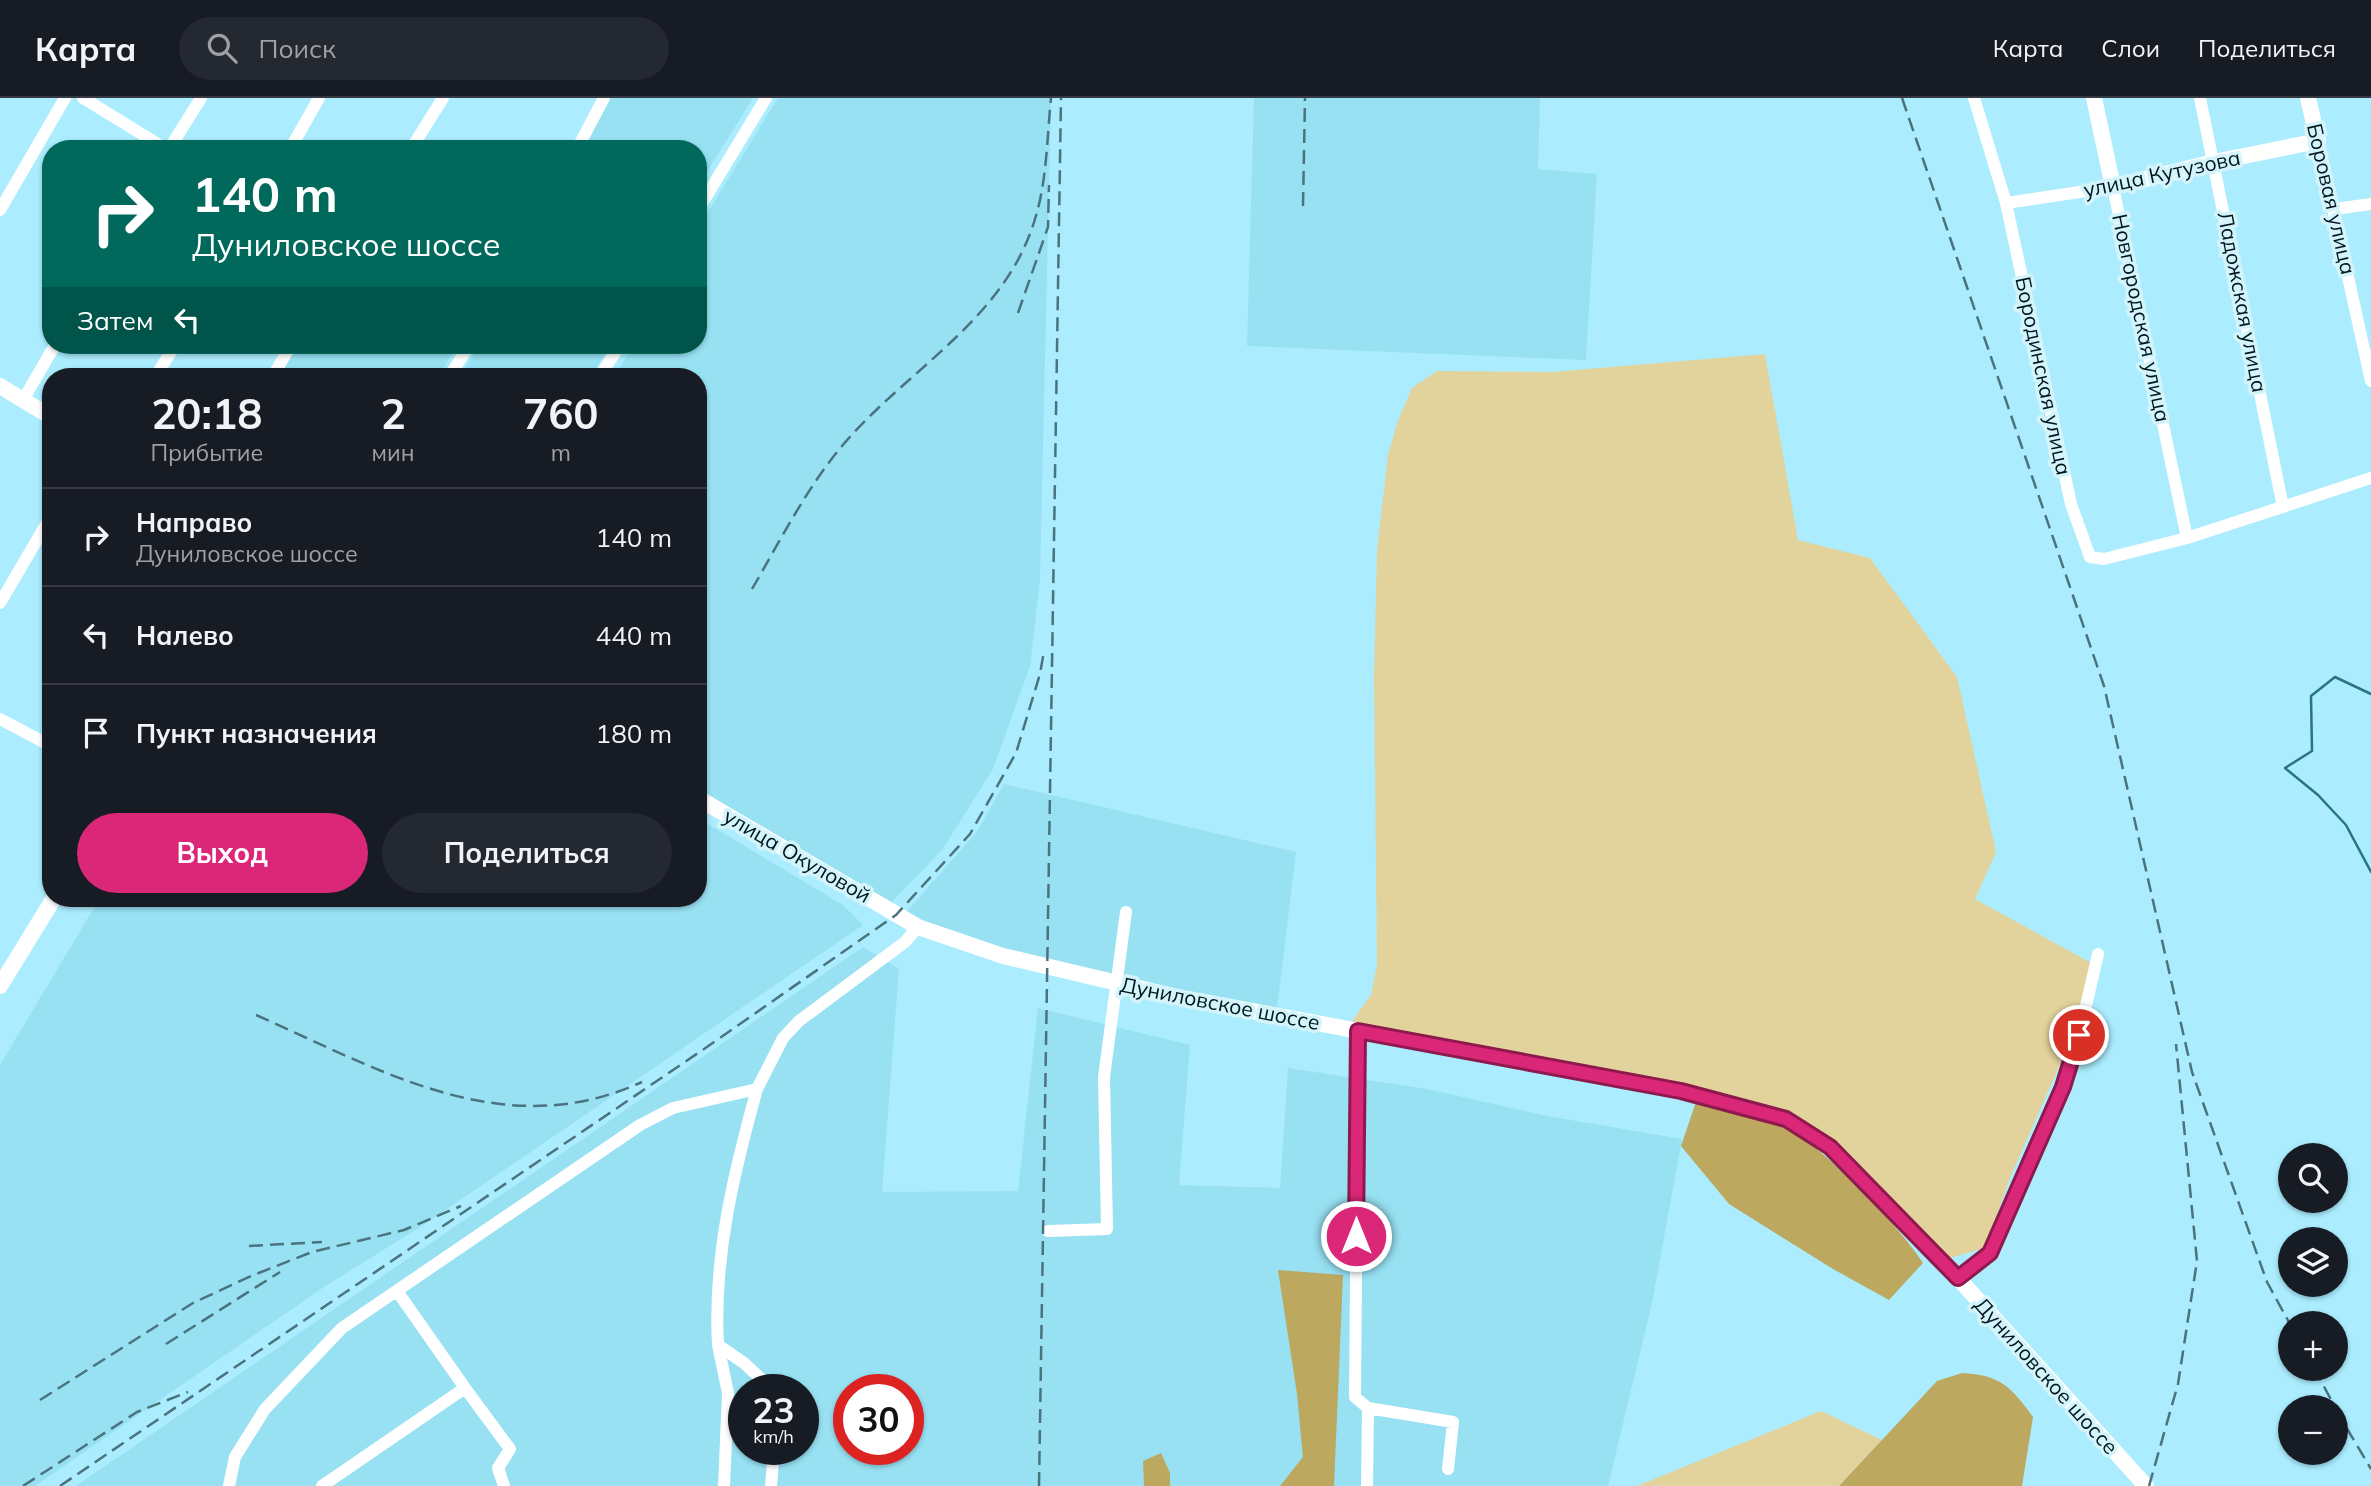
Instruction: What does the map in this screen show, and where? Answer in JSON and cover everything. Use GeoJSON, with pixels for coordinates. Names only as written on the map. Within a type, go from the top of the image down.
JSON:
{"type":"FeatureCollection","features":[{"type":"Feature","properties":{"kind":"street"},"geometry":{"type":"LineString","coordinates":[[0,210],[65,98]]}},
{"type":"Feature","properties":{"kind":"street"},"geometry":{"type":"LineString","coordinates":[[83,98],[153,140]]}},
{"type":"Feature","properties":{"kind":"street"},"geometry":{"type":"LineString","coordinates":[[174,140],[201,98]]}},
{"type":"Feature","properties":{"kind":"street"},"geometry":{"type":"LineString","coordinates":[[295,140],[319,98]]}},
{"type":"Feature","properties":{"kind":"street"},"geometry":{"type":"LineString","coordinates":[[417,140],[443,98]]}},
{"type":"Feature","properties":{"kind":"street"},"geometry":{"type":"LineString","coordinates":[[583,140],[604,98]]}},
{"type":"Feature","properties":{"kind":"street"},"geometry":{"type":"LineString","coordinates":[[707,195],[766,98]]}},
{"type":"Feature","properties":{"kind":"street","name":"Бородинская улица"},"geometry":{"type":"LineString","coordinates":[[1974,98],[2006,203],[2071,504],[2090,557],[2104,559],[2187,538]]}},
{"type":"Feature","properties":{"kind":"street","name":"Новгородская улица"},"geometry":{"type":"LineString","coordinates":[[2094,98],[2187,538]]}},
{"type":"Feature","properties":{"kind":"street","name":"Ладожская улица"},"geometry":{"type":"LineString","coordinates":[[2200,98],[2283,507]]}},
{"type":"Feature","properties":{"kind":"street","name":"Боровая улица"},"geometry":{"type":"LineString","coordinates":[[2308,98],[2335,209],[2371,382]]}},
{"type":"Feature","properties":{"kind":"street","name":"улица Кутузова"},"geometry":{"type":"LineString","coordinates":[[2006,203],[2113,187],[2214,162],[2318,141]]}},
{"type":"Feature","properties":{"kind":"street"},"geometry":{"type":"LineString","coordinates":[[2335,209],[2371,204]]}},
{"type":"Feature","properties":{"kind":"street"},"geometry":{"type":"LineString","coordinates":[[23,400],[50,354]]}},
{"type":"Feature","properties":{"kind":"street"},"geometry":{"type":"LineString","coordinates":[[0,386],[42,411]]}},
{"type":"Feature","properties":{"kind":"street"},"geometry":{"type":"LineString","coordinates":[[2187,538],[2371,478]]}},
{"type":"Feature","properties":{"kind":"street"},"geometry":{"type":"LineString","coordinates":[[0,603],[42,531]]}},
{"type":"Feature","properties":{"kind":"street"},"geometry":{"type":"LineString","coordinates":[[0,719],[42,741]]}},
{"type":"Feature","properties":{"kind":"street","name":"улица Окуловой"},"geometry":{"type":"LineString","coordinates":[[707,803],[896,915]]}},
{"type":"Feature","properties":{"kind":"street"},"geometry":{"type":"LineString","coordinates":[[0,986],[48,907]]}},
{"type":"Feature","properties":{"kind":"street"},"geometry":{"type":"LineString","coordinates":[[1048,1231],[1107,1229],[1104,1077],[1126,912]]}},
{"type":"Feature","properties":{"kind":"street","name":"Дуниловское шоссе"},"geometry":{"type":"LineString","coordinates":[[896,915],[918,927],[1003,956],[1118,984],[1681,1091],[1786,1119],[1830,1147],[1958,1278],[2146,1486]]}},
{"type":"Feature","properties":{"kind":"street"},"geometry":{"type":"LineString","coordinates":[[724,1486],[727,1393],[718,1345],[716,1307],[734,1173],[757,1089],[783,1038],[799,1021],[905,942],[918,927]]}},
{"type":"Feature","properties":{"kind":"street"},"geometry":{"type":"LineString","coordinates":[[1958,1278],[1990,1253],[2023,1184],[2073,1062],[2098,954]]}},
{"type":"Feature","properties":{"kind":"street"},"geometry":{"type":"LineString","coordinates":[[1358,1031],[1355,1397],[1368,1408],[1453,1422],[1448,1469]]}},
{"type":"Feature","properties":{"kind":"street"},"geometry":{"type":"LineString","coordinates":[[229,1486],[234,1457],[265,1409],[342,1328],[640,1125],[673,1108],[757,1089]]}},
{"type":"Feature","properties":{"kind":"street"},"geometry":{"type":"LineString","coordinates":[[397,1291],[510,1449],[498,1468],[504,1486]]}},
{"type":"Feature","properties":{"kind":"street"},"geometry":{"type":"LineString","coordinates":[[718,1345],[755,1374]]}},
{"type":"Feature","properties":{"kind":"street"},"geometry":{"type":"LineString","coordinates":[[322,1486],[465,1388]]}},
{"type":"Feature","properties":{"kind":"street"},"geometry":{"type":"LineString","coordinates":[[1367,1486],[1368,1408]]}},
{"type":"Feature","properties":{"kind":"street"},"geometry":{"type":"LineString","coordinates":[[771,1486],[773,1465]]}},
{"type":"Feature","properties":{"kind":"shaded area"},"geometry":{"type":"Polygon","coordinates":[[[608,98],[753,98],[707,172],[707,140],[587,140],[608,98]]]}},
{"type":"Feature","properties":{"kind":"shaded area"},"geometry":{"type":"Polygon","coordinates":[[[778,98],[1051,98],[1040,579],[1030,666],[993,769],[942,850],[888,906],[707,796],[707,368],[619,368],[628,354],[707,354],[707,213],[778,98]]]}},
{"type":"Feature","properties":{"kind":"shaded area"},"geometry":{"type":"Polygon","coordinates":[[[1254,98],[1540,98],[1538,169],[1597,174],[1586,360],[1247,346],[1254,98]]]}},
{"type":"Feature","properties":{"kind":"shaded area"},"geometry":{"type":"Polygon","coordinates":[[[289,354],[452,354],[444,368],[281,368],[289,354]]]}},
{"type":"Feature","properties":{"kind":"shaded area"},"geometry":{"type":"Polygon","coordinates":[[[474,354],[604,354],[596,368],[466,368],[474,354]]]}},
{"type":"Feature","properties":{"kind":"shaded area"},"geometry":{"type":"Polygon","coordinates":[[[1765,354],[1798,540],[1870,558],[1957,677],[1996,852],[1975,899],[2093,964],[2062,1060],[2010,1178],[1985,1248],[1943,1260],[1791,1116],[1767,1105],[1518,1053],[1350,1024],[1371,995],[1377,965],[1374,678],[1377,550],[1388,455],[1397,423],[1412,388],[1437,371],[1552,372],[1765,354]]]}},
{"type":"Feature","properties":{"kind":"shaded area"},"geometry":{"type":"Polygon","coordinates":[[[1004,784],[1296,852],[1277,1009],[1120,979],[995,947],[929,926],[906,912],[976,833],[1004,784]]]}},
{"type":"Feature","properties":{"kind":"shaded area"},"geometry":{"type":"Polygon","coordinates":[[[707,823],[843,905],[863,925],[428,1222],[321,1289],[35,1486],[0,1486],[0,1065],[95,907],[707,907],[707,823]]]}},
{"type":"Feature","properties":{"kind":"shaded area"},"geometry":{"type":"Polygon","coordinates":[[[863,947],[899,969],[882,1192],[1018,1191],[1038,1008],[1190,1045],[1179,1185],[1280,1188],[1288,1068],[1427,1089],[1547,1116],[1682,1139],[1652,1303],[1608,1486],[76,1486],[863,947]]]}},
{"type":"Feature","properties":{"kind":"shaded area"},"geometry":{"type":"Polygon","coordinates":[[[1696,1102],[1746,1114],[1794,1132],[1825,1156],[1882,1212],[1923,1263],[1889,1300],[1833,1269],[1729,1204],[1681,1146],[1696,1102]]]}},
{"type":"Feature","properties":{"kind":"shaded area"},"geometry":{"type":"Polygon","coordinates":[[[1278,1270],[1343,1275],[1334,1486],[1280,1486],[1303,1457],[1297,1394],[1278,1270]]]}},
{"type":"Feature","properties":{"kind":"shaded area"},"geometry":{"type":"Polygon","coordinates":[[[1962,1373],[1986,1376],[2004,1384],[2033,1417],[2022,1486],[1839,1486],[1937,1381],[1962,1373]]]}},
{"type":"Feature","properties":{"kind":"shaded area"},"geometry":{"type":"Polygon","coordinates":[[[1821,1411],[1882,1440],[1839,1486],[1637,1486],[1821,1411]]]}},
{"type":"Feature","properties":{"kind":"shaded area"},"geometry":{"type":"Polygon","coordinates":[[[1161,1453],[1170,1473],[1170,1486],[1144,1486],[1143,1461],[1161,1453]]]}},
{"type":"Feature","properties":{"kind":"waterway"},"geometry":{"type":"LineString","coordinates":[[2371,694],[2335,677],[2311,696],[2312,751],[2285,768],[2318,795],[2346,825],[2371,872]]}},
{"type":"Feature","properties":{"kind":"railway"},"geometry":{"type":"LineString","coordinates":[[752,589],[805,497],[842,446],[868,418],[978,315],[1021,255],[1035,219],[1042,190],[1051,98]]}},
{"type":"Feature","properties":{"kind":"railway"},"geometry":{"type":"LineString","coordinates":[[1039,1486],[1061,98]]}},
{"type":"Feature","properties":{"kind":"railway"},"geometry":{"type":"LineString","coordinates":[[1303,206],[1305,98]]}},
{"type":"Feature","properties":{"kind":"railway"},"geometry":{"type":"LineString","coordinates":[[1902,98],[2104,686],[2192,1072],[2267,1282],[2283,1311]]}},
{"type":"Feature","properties":{"kind":"railway"},"geometry":{"type":"LineString","coordinates":[[1018,313],[1048,227],[1049,185]]}},
{"type":"Feature","properties":{"kind":"railway"},"geometry":{"type":"LineString","coordinates":[[60,1486],[704,1049],[896,915],[970,834],[1016,753],[1040,674],[1044,651]]}},
{"type":"Feature","properties":{"kind":"railway"},"geometry":{"type":"LineString","coordinates":[[256,1015],[397,1077],[444,1093],[492,1103],[541,1106],[591,1099],[642,1082]]}},
{"type":"Feature","properties":{"kind":"railway"},"geometry":{"type":"LineString","coordinates":[[2149,1486],[2178,1384],[2197,1261],[2176,1044]]}},
{"type":"Feature","properties":{"kind":"railway"},"geometry":{"type":"LineString","coordinates":[[40,1400],[193,1303],[251,1276],[312,1252],[404,1230],[461,1206]]}},
{"type":"Feature","properties":{"kind":"railway"},"geometry":{"type":"LineString","coordinates":[[249,1246],[322,1242]]}},
{"type":"Feature","properties":{"kind":"railway"},"geometry":{"type":"LineString","coordinates":[[166,1344],[280,1272]]}},
{"type":"Feature","properties":{"kind":"railway"},"geometry":{"type":"LineString","coordinates":[[2321,1381],[2329,1395]]}},
{"type":"Feature","properties":{"kind":"railway"},"geometry":{"type":"LineString","coordinates":[[23,1486],[137,1412],[188,1392]]}},
{"type":"Feature","properties":{"kind":"railway"},"geometry":{"type":"LineString","coordinates":[[2348,1430],[2371,1469]]}},
{"type":"Feature","properties":{"kind":"route"},"geometry":{"type":"LineString","coordinates":[[1356,1236],[1358,1031],[1557,1065],[1681,1091],[1786,1119],[1830,1147],[1958,1278],[1990,1253],[2023,1184],[2063,1087],[2073,1062],[2079,1035]]}}]}
